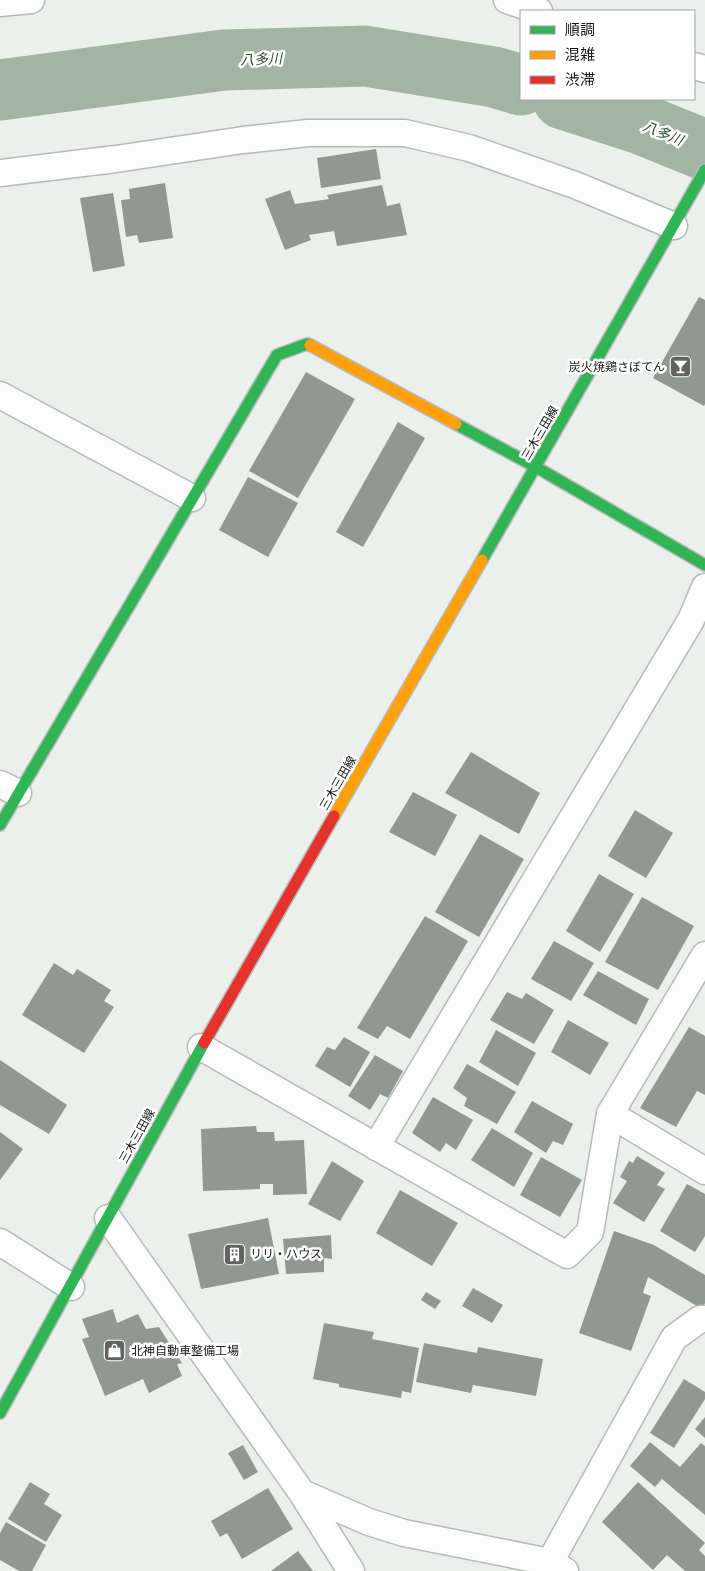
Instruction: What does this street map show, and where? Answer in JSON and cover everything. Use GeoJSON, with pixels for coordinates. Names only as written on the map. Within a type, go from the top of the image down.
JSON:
{"type":"FeatureCollection","features":[{"type":"Feature","properties":{"kind":"main road","name":"三木三田線"},"geometry":{"type":"LineString","coordinates":[[0,1413],[202,1047],[705,170]]}},
{"type":"Feature","properties":{"kind":"main road"},"geometry":{"type":"LineString","coordinates":[[0,825],[9,788],[192,498],[277,355],[307,344],[536,467],[705,566]]}},
{"type":"Feature","properties":{"kind":"street"},"geometry":{"type":"LineString","coordinates":[[2,2],[31,0]]}},
{"type":"Feature","properties":{"kind":"street"},"geometry":{"type":"LineString","coordinates":[[508,0],[537,10]]}},
{"type":"Feature","properties":{"kind":"street"},"geometry":{"type":"LineString","coordinates":[[0,173],[308,133],[405,133],[469,148],[677,219]]}},
{"type":"Feature","properties":{"kind":"street"},"geometry":{"type":"LineString","coordinates":[[0,395],[192,498]]}},
{"type":"Feature","properties":{"kind":"street"},"geometry":{"type":"LineString","coordinates":[[376,1147],[691,620],[705,587]]}},
{"type":"Feature","properties":{"kind":"street"},"geometry":{"type":"LineString","coordinates":[[202,1047],[567,1255],[590,1232],[610,1114],[705,955]]}},
{"type":"Feature","properties":{"kind":"street"},"geometry":{"type":"LineString","coordinates":[[610,1114],[705,1171]]}},
{"type":"Feature","properties":{"kind":"street"},"geometry":{"type":"LineString","coordinates":[[108,1218],[302,1493],[351,1571]]}},
{"type":"Feature","properties":{"kind":"street"},"geometry":{"type":"LineString","coordinates":[[0,1242],[71,1286]]}},
{"type":"Feature","properties":{"kind":"street"},"geometry":{"type":"LineString","coordinates":[[302,1493],[369,1522],[404,1533],[558,1567],[674,1338],[700,1319],[705,1319]]}},
{"type":"Feature","properties":{"kind":"building"},"geometry":{"type":"Polygon","coordinates":[[[376,149],[381,179],[321,188],[317,158],[376,149]]]}},
{"type":"Feature","properties":{"kind":"building"},"geometry":{"type":"Polygon","coordinates":[[[165,183],[173,238],[139,243],[137,235],[126,237],[121,200],[130,199],[129,189],[165,183]]]}},
{"type":"Feature","properties":{"kind":"building"},"geometry":{"type":"Polygon","coordinates":[[[382,185],[387,206],[400,203],[407,235],[337,246],[334,231],[309,235],[311,240],[285,250],[265,199],[290,190],[295,204],[329,199],[327,195],[382,185]]]}},
{"type":"Feature","properties":{"kind":"building"},"geometry":{"type":"Polygon","coordinates":[[[113,193],[125,266],[93,272],[80,198],[113,193]]]}},
{"type":"Feature","properties":{"kind":"building"},"geometry":{"type":"Polygon","coordinates":[[[699,297],[705,300],[704,406],[653,378],[699,297]]]}},
{"type":"Feature","properties":{"kind":"building"},"geometry":{"type":"Polygon","coordinates":[[[306,372],[355,399],[298,498],[249,471],[306,372]]]}},
{"type":"Feature","properties":{"kind":"building"},"geometry":{"type":"Polygon","coordinates":[[[398,422],[425,438],[363,547],[336,532],[398,422]]]}},
{"type":"Feature","properties":{"kind":"building"},"geometry":{"type":"Polygon","coordinates":[[[248,477],[298,503],[268,557],[219,530],[248,477]]]}},
{"type":"Feature","properties":{"kind":"building"},"geometry":{"type":"Polygon","coordinates":[[[471,752],[540,793],[519,834],[445,793],[471,752]]]}},
{"type":"Feature","properties":{"kind":"building"},"geometry":{"type":"Polygon","coordinates":[[[413,792],[457,815],[435,856],[389,832],[413,792]]]}},
{"type":"Feature","properties":{"kind":"building"},"geometry":{"type":"Polygon","coordinates":[[[635,810],[673,833],[646,878],[608,856],[635,810]]]}},
{"type":"Feature","properties":{"kind":"building"},"geometry":{"type":"Polygon","coordinates":[[[480,834],[524,859],[479,937],[435,912],[480,834]]]}},
{"type":"Feature","properties":{"kind":"building"},"geometry":{"type":"Polygon","coordinates":[[[599,874],[634,894],[600,952],[566,931],[599,874]]]}},
{"type":"Feature","properties":{"kind":"building"},"geometry":{"type":"Polygon","coordinates":[[[642,897],[694,926],[658,990],[605,962],[642,897]]]}},
{"type":"Feature","properties":{"kind":"building"},"geometry":{"type":"Polygon","coordinates":[[[425,916],[468,941],[410,1039],[387,1026],[378,1039],[357,1028],[425,916]]]}},
{"type":"Feature","properties":{"kind":"building"},"geometry":{"type":"Polygon","coordinates":[[[554,941],[594,963],[571,1001],[531,979],[554,941]]]}},
{"type":"Feature","properties":{"kind":"building"},"geometry":{"type":"Polygon","coordinates":[[[54,963],[73,975],[77,969],[111,990],[104,1001],[114,1007],[84,1053],[22,1015],[54,963]]]}},
{"type":"Feature","properties":{"kind":"building"},"geometry":{"type":"Polygon","coordinates":[[[598,971],[649,999],[636,1025],[583,995],[598,971]]]}},
{"type":"Feature","properties":{"kind":"building"},"geometry":{"type":"Polygon","coordinates":[[[507,992],[522,999],[526,993],[554,1010],[534,1044],[490,1020],[507,992]]]}},
{"type":"Feature","properties":{"kind":"building"},"geometry":{"type":"Polygon","coordinates":[[[568,1020],[609,1043],[590,1075],[551,1052],[568,1020]]]}},
{"type":"Feature","properties":{"kind":"building"},"geometry":{"type":"Polygon","coordinates":[[[689,1027],[705,1036],[705,1095],[697,1091],[676,1127],[640,1108],[689,1027]]]}},
{"type":"Feature","properties":{"kind":"building"},"geometry":{"type":"Polygon","coordinates":[[[496,1030],[536,1053],[518,1086],[479,1062],[496,1030]]]}},
{"type":"Feature","properties":{"kind":"building"},"geometry":{"type":"Polygon","coordinates":[[[344,1037],[370,1052],[350,1087],[315,1066],[327,1047],[335,1050],[344,1037]]]}},
{"type":"Feature","properties":{"kind":"building"},"geometry":{"type":"Polygon","coordinates":[[[375,1055],[403,1071],[388,1098],[380,1094],[370,1110],[348,1096],[375,1055]]]}},
{"type":"Feature","properties":{"kind":"building"},"geometry":{"type":"Polygon","coordinates":[[[0,1060],[67,1105],[49,1134],[0,1105],[0,1060]]]}},
{"type":"Feature","properties":{"kind":"building"},"geometry":{"type":"Polygon","coordinates":[[[467,1064],[516,1092],[497,1124],[464,1106],[467,1098],[453,1088],[467,1064]]]}},
{"type":"Feature","properties":{"kind":"building"},"geometry":{"type":"Polygon","coordinates":[[[433,1097],[473,1120],[456,1150],[446,1143],[440,1152],[412,1133],[433,1097]]]}},
{"type":"Feature","properties":{"kind":"building"},"geometry":{"type":"Polygon","coordinates":[[[532,1101],[573,1124],[563,1145],[553,1141],[546,1153],[514,1132],[532,1101]]]}},
{"type":"Feature","properties":{"kind":"building"},"geometry":{"type":"Polygon","coordinates":[[[256,1126],[257,1132],[274,1132],[275,1141],[304,1140],[307,1194],[273,1195],[273,1184],[260,1184],[260,1189],[203,1191],[201,1129],[256,1126]]]}},
{"type":"Feature","properties":{"kind":"building"},"geometry":{"type":"Polygon","coordinates":[[[492,1128],[533,1153],[514,1187],[471,1160],[492,1128]]]}},
{"type":"Feature","properties":{"kind":"building"},"geometry":{"type":"Polygon","coordinates":[[[0,1132],[23,1149],[0,1180],[0,1132]]]}},
{"type":"Feature","properties":{"kind":"building"},"geometry":{"type":"Polygon","coordinates":[[[637,1156],[665,1173],[657,1185],[665,1189],[644,1222],[613,1203],[627,1181],[620,1177],[629,1161],[633,1163],[637,1156]]]}},
{"type":"Feature","properties":{"kind":"building"},"geometry":{"type":"Polygon","coordinates":[[[541,1157],[582,1180],[560,1217],[520,1195],[541,1157]]]}},
{"type":"Feature","properties":{"kind":"building"},"geometry":{"type":"Polygon","coordinates":[[[332,1161],[364,1181],[340,1221],[308,1204],[332,1161]]]}},
{"type":"Feature","properties":{"kind":"building"},"geometry":{"type":"Polygon","coordinates":[[[687,1184],[705,1194],[705,1236],[695,1252],[660,1231],[687,1184]]]}},
{"type":"Feature","properties":{"kind":"building"},"geometry":{"type":"Polygon","coordinates":[[[400,1190],[458,1223],[432,1266],[376,1233],[400,1190]]]}},
{"type":"Feature","properties":{"kind":"building","name":"リリ・ハウス"},"geometry":{"type":"Polygon","coordinates":[[[268,1218],[279,1274],[201,1289],[188,1234],[268,1218]]]}},
{"type":"Feature","properties":{"kind":"building"},"geometry":{"type":"Polygon","coordinates":[[[614,1231],[654,1245],[705,1275],[705,1303],[702,1309],[648,1277],[643,1293],[651,1296],[631,1351],[579,1333],[614,1231]]]}},
{"type":"Feature","properties":{"kind":"building"},"geometry":{"type":"Polygon","coordinates":[[[331,1235],[332,1259],[324,1258],[324,1272],[286,1274],[283,1239],[331,1235]]]}},
{"type":"Feature","properties":{"kind":"building"},"geometry":{"type":"Polygon","coordinates":[[[473,1288],[503,1305],[492,1323],[462,1306],[473,1288]]]}},
{"type":"Feature","properties":{"kind":"building"},"geometry":{"type":"Polygon","coordinates":[[[426,1292],[441,1301],[435,1309],[421,1300],[426,1292]]]}},
{"type":"Feature","properties":{"kind":"building"},"geometry":{"type":"Polygon","coordinates":[[[113,1309],[117,1323],[138,1314],[146,1329],[159,1327],[182,1363],[177,1364],[182,1376],[149,1393],[143,1379],[105,1396],[82,1339],[89,1337],[82,1319],[113,1309]]]}},
{"type":"Feature","properties":{"kind":"building"},"geometry":{"type":"Polygon","coordinates":[[[324,1323],[374,1332],[372,1339],[419,1348],[411,1393],[402,1391],[401,1398],[339,1387],[339,1384],[313,1379],[324,1323]]]}},
{"type":"Feature","properties":{"kind":"building"},"geometry":{"type":"Polygon","coordinates":[[[424,1343],[477,1353],[478,1347],[543,1359],[536,1396],[473,1385],[471,1393],[416,1382],[424,1343]]]}},
{"type":"Feature","properties":{"kind":"building"},"geometry":{"type":"Polygon","coordinates":[[[684,1379],[705,1392],[705,1399],[674,1448],[650,1433],[684,1379]]]}},
{"type":"Feature","properties":{"kind":"building"},"geometry":{"type":"Polygon","coordinates":[[[705,1417],[705,1438],[695,1429],[705,1417]]]}},
{"type":"Feature","properties":{"kind":"building"},"geometry":{"type":"Polygon","coordinates":[[[650,1442],[680,1467],[701,1443],[705,1446],[705,1515],[662,1479],[655,1487],[630,1466],[650,1442]]]}},
{"type":"Feature","properties":{"kind":"building"},"geometry":{"type":"Polygon","coordinates":[[[243,1445],[258,1472],[244,1480],[228,1453],[243,1445]]]}},
{"type":"Feature","properties":{"kind":"building"},"geometry":{"type":"Polygon","coordinates":[[[30,1482],[50,1494],[44,1504],[62,1515],[46,1542],[8,1519],[30,1482]]]}},
{"type":"Feature","properties":{"kind":"building"},"geometry":{"type":"Polygon","coordinates":[[[638,1482],[705,1543],[699,1550],[705,1556],[705,1571],[685,1571],[667,1555],[653,1570],[602,1522],[638,1482]]]}},
{"type":"Feature","properties":{"kind":"building"},"geometry":{"type":"Polygon","coordinates":[[[268,1488],[293,1529],[242,1559],[227,1533],[220,1537],[211,1521],[268,1488]]]}},
{"type":"Feature","properties":{"kind":"building"},"geometry":{"type":"Polygon","coordinates":[[[6,1522],[46,1545],[32,1571],[19,1571],[0,1560],[0,1533],[6,1522]]]}},
{"type":"Feature","properties":{"kind":"building"},"geometry":{"type":"Polygon","coordinates":[[[298,1551],[313,1571],[271,1571],[298,1551]]]}},
{"type":"Feature","properties":{"kind":"waterway","name":"八多川"},"geometry":{"type":"LineString","coordinates":[[0,90],[224,60],[365,56],[494,77],[520,85]]}},
{"type":"Feature","properties":{"kind":"waterway","name":"八多川"},"geometry":{"type":"LineString","coordinates":[[566,100],[641,124],[705,150]]}},
{"type":"Feature","properties":{"kind":"traffic: fast"},"geometry":{"type":"LineString","coordinates":[[482,560],[705,170]]}},
{"type":"Feature","properties":{"kind":"traffic: fast"},"geometry":{"type":"LineString","coordinates":[[0,825],[277,355],[307,344],[310,345]]}},
{"type":"Feature","properties":{"kind":"traffic: fast"},"geometry":{"type":"LineString","coordinates":[[456,424],[536,467],[705,565]]}},
{"type":"Feature","properties":{"kind":"traffic: fast"},"geometry":{"type":"LineString","coordinates":[[0,1413],[204,1043]]}},
{"type":"Feature","properties":{"kind":"traffic: slow"},"geometry":{"type":"LineString","coordinates":[[310,345],[456,424]]}},
{"type":"Feature","properties":{"kind":"traffic: slow"},"geometry":{"type":"LineString","coordinates":[[334,816],[482,560]]}},
{"type":"Feature","properties":{"kind":"traffic: jam"},"geometry":{"type":"LineString","coordinates":[[204,1043],[334,816]]}},
{"type":"Feature","properties":{"kind":"place","name":"炭火焼鶏さぼてん"},"geometry":{"type":"Point","coordinates":[681,367]}},
{"type":"Feature","properties":{"kind":"place","name":"リリ・ハウス"},"geometry":{"type":"Point","coordinates":[234,1254]}},
{"type":"Feature","properties":{"kind":"place","name":"北神自動車整備工場"},"geometry":{"type":"Point","coordinates":[115,1351]}}]}
